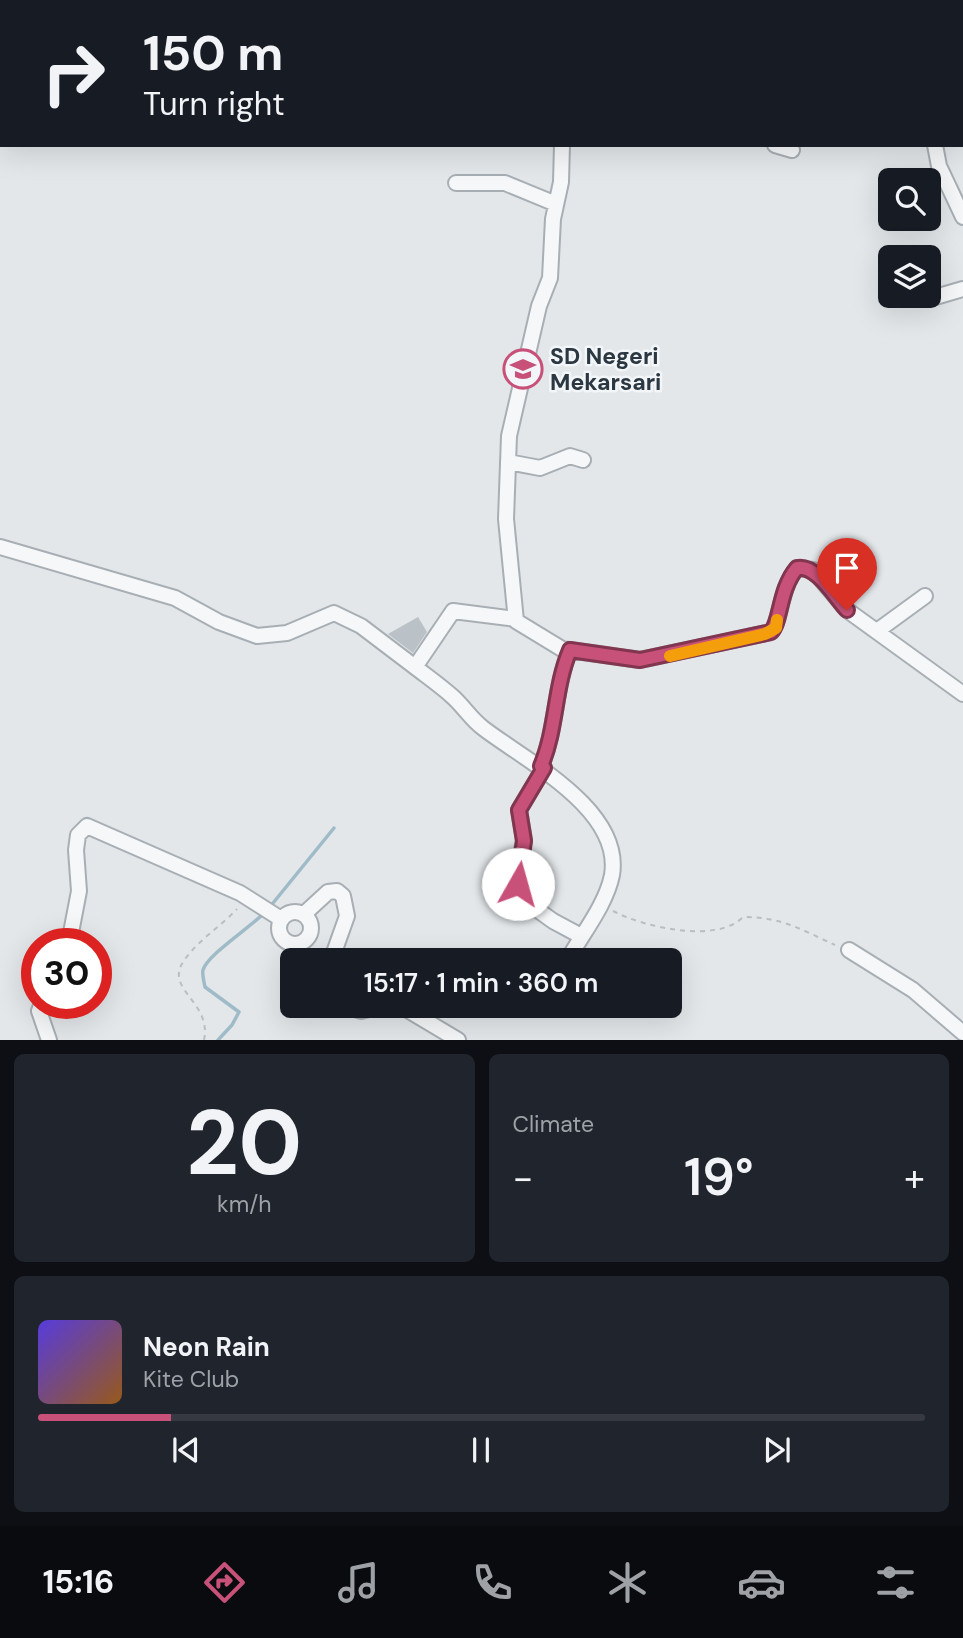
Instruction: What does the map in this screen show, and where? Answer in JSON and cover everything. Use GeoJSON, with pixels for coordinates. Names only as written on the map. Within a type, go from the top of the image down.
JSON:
{"type":"FeatureCollection","features":[{"type":"Feature","properties":{"kind":"street"},"geometry":{"type":"LineString","coordinates":[[516,619],[506,519],[508,462],[513,419],[539,306],[551,278],[562,147]]}},
{"type":"Feature","properties":{"kind":"street"},"geometry":{"type":"LineString","coordinates":[[782,147],[792,150]]}},
{"type":"Feature","properties":{"kind":"street"},"geometry":{"type":"LineString","coordinates":[[935,147],[939,166],[963,216]]}},
{"type":"Feature","properties":{"kind":"street"},"geometry":{"type":"LineString","coordinates":[[456,183],[505,183],[556,204]]}},
{"type":"Feature","properties":{"kind":"street"},"geometry":{"type":"LineString","coordinates":[[941,295],[963,289]]}},
{"type":"Feature","properties":{"kind":"street"},"geometry":{"type":"LineString","coordinates":[[508,462],[540,468],[570,456],[583,460]]}},
{"type":"Feature","properties":{"kind":"street"},"geometry":{"type":"LineString","coordinates":[[0,547],[175,598],[219,622],[257,636],[286,633],[334,613],[361,626],[456,699],[467,715],[486,731],[543,767],[593,817],[609,847],[612,875],[599,905],[574,948]]}},
{"type":"Feature","properties":{"kind":"street"},"geometry":{"type":"LineString","coordinates":[[415,667],[454,611],[516,619],[550,644],[570,650],[640,660],[771,632],[776,628],[780,598],[787,582],[797,568],[804,566],[813,570],[847,610],[963,694]]}},
{"type":"Feature","properties":{"kind":"street"},"geometry":{"type":"LineString","coordinates":[[877,631],[925,596]]}},
{"type":"Feature","properties":{"kind":"street"},"geometry":{"type":"LineString","coordinates":[[570,650],[558,683],[553,732],[543,767],[519,810],[524,841],[519,865],[519,892],[544,915],[581,936]]}},
{"type":"Feature","properties":{"kind":"street"},"geometry":{"type":"LineString","coordinates":[[72,928],[79,891],[77,843],[82,828],[88,826],[251,900],[278,917]]}},
{"type":"Feature","properties":{"kind":"street"},"geometry":{"type":"LineString","coordinates":[[278,917],[288,913],[304,914],[328,892],[337,891],[343,897],[346,916],[335,948]]}},
{"type":"Feature","properties":{"kind":"street"},"geometry":{"type":"LineString","coordinates":[[278,917],[286,942],[303,943],[312,929],[304,914]]}},
{"type":"Feature","properties":{"kind":"street"},"geometry":{"type":"LineString","coordinates":[[849,950],[913,990],[963,1032]]}},
{"type":"Feature","properties":{"kind":"street"},"geometry":{"type":"LineString","coordinates":[[421,1018],[458,1040]]}},
{"type":"Feature","properties":{"kind":"street"},"geometry":{"type":"LineString","coordinates":[[41,1019],[49,1040]]}},
{"type":"Feature","properties":{"kind":"path"},"geometry":{"type":"LineString","coordinates":[[204,1040],[206,1030],[203,1013],[186,993],[178,976],[181,965],[188,954],[251,900]]}},
{"type":"Feature","properties":{"kind":"path"},"geometry":{"type":"LineString","coordinates":[[599,905],[633,922],[673,930],[732,926],[743,917],[773,919],[793,923],[849,950]]}},
{"type":"Feature","properties":{"kind":"building"},"geometry":{"type":"Polygon","coordinates":[[[418,617],[427,632],[413,653],[388,634],[418,617]]]}},
{"type":"Feature","properties":{"kind":"waterway"},"geometry":{"type":"LineString","coordinates":[[269,908],[334,828]]}},
{"type":"Feature","properties":{"kind":"waterway"},"geometry":{"type":"LineString","coordinates":[[218,1040],[232,1025],[239,1012],[205,987],[203,970],[212,957],[264,913]]}},
{"type":"Feature","properties":{"kind":"slow traffic"},"geometry":{"type":"LineString","coordinates":[[670,656],[771,632],[776,628],[777,620]]}},
{"type":"Feature","properties":{"kind":"place","name":"SD Negeri Mekarsari"},"geometry":{"type":"Point","coordinates":[523,369]}},
{"type":"Feature","properties":{"kind":"route"},"geometry":{"type":"LineString","coordinates":[[518,884],[524,841],[519,810],[544,768],[541,766],[549,748],[556,713],[558,683],[570,650],[640,660],[771,632],[776,628],[780,598],[787,582],[797,568],[804,566],[813,570],[847,610]]}}]}
